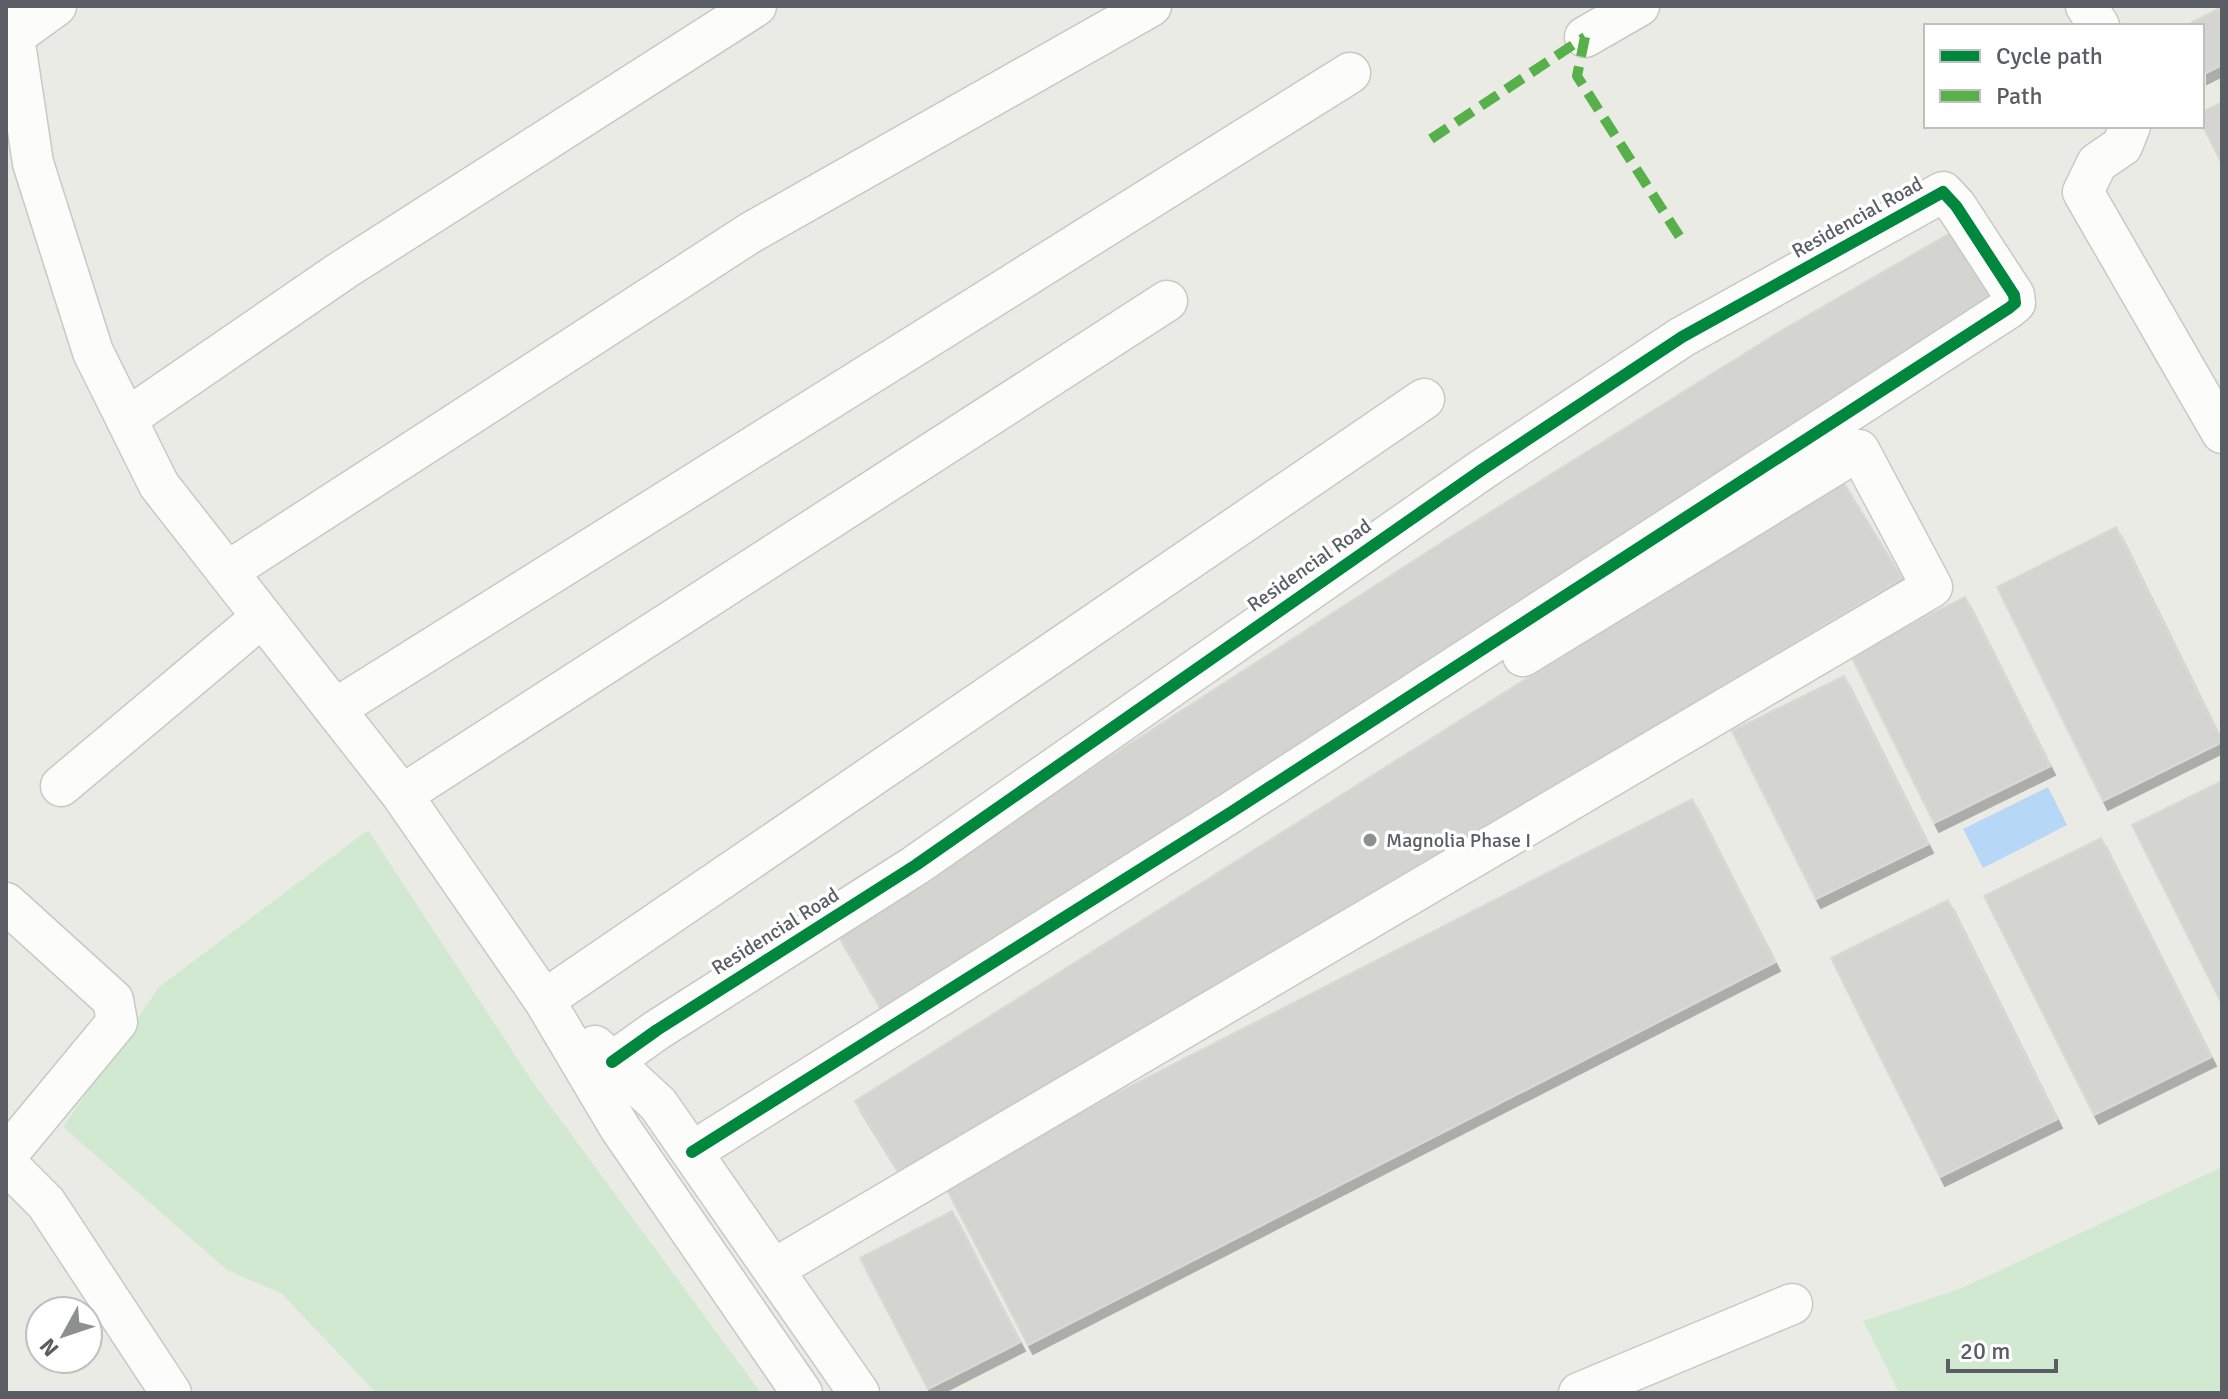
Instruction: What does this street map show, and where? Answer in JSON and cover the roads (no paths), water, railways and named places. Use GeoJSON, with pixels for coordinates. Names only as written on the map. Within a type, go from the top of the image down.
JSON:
{"type":"FeatureCollection","features":[{"type":"Feature","properties":{"kind":"street"},"geometry":{"type":"LineString","coordinates":[[56,6],[9,33],[33,163],[93,352],[159,485],[402,795],[544,1000],[620,1128],[802,1393]]}},
{"type":"Feature","properties":{"kind":"street"},"geometry":{"type":"LineString","coordinates":[[126,419],[343,270],[756,6]]}},
{"type":"Feature","properties":{"kind":"street"},"geometry":{"type":"LineString","coordinates":[[227,572],[750,233],[1151,6]]}},
{"type":"Feature","properties":{"kind":"street"},"geometry":{"type":"LineString","coordinates":[[1585,37],[1639,6]]}},
{"type":"Feature","properties":{"kind":"street"},"geometry":{"type":"LineString","coordinates":[[2086,6],[2098,24]]}},
{"type":"Feature","properties":{"kind":"street"},"geometry":{"type":"LineString","coordinates":[[335,709],[1350,73]]}},
{"type":"Feature","properties":{"kind":"street"},"geometry":{"type":"LineString","coordinates":[[2129,128],[2122,146],[2097,163],[2083,192],[2222,433]]}},
{"type":"Feature","properties":{"kind":"street","name":"Residencial Road"},"geometry":{"type":"LineString","coordinates":[[612,1062],[916,865],[1445,496],[1682,337],[1943,192],[1956,206],[2014,295],[2015,303],[2009,308],[697,1158]]}},
{"type":"Feature","properties":{"kind":"street"},"geometry":{"type":"LineString","coordinates":[[402,795],[1167,301]]}},
{"type":"Feature","properties":{"kind":"street"},"geometry":{"type":"LineString","coordinates":[[544,1000],[1424,399]]}},
{"type":"Feature","properties":{"kind":"street"},"geometry":{"type":"LineString","coordinates":[[697,1158],[746,1141],[907,1043],[1573,624],[1859,450],[1932,587],[774,1269]]}},
{"type":"Feature","properties":{"kind":"street"},"geometry":{"type":"LineString","coordinates":[[61,786],[262,617]]}},
{"type":"Feature","properties":{"kind":"street"},"geometry":{"type":"LineString","coordinates":[[6,903],[113,1000],[117,1022],[6,1156]]}},
{"type":"Feature","properties":{"kind":"street"},"geometry":{"type":"LineString","coordinates":[[544,1000],[658,1104],[859,1393]]}},
{"type":"Feature","properties":{"kind":"street"},"geometry":{"type":"LineString","coordinates":[[6,1163],[46,1203],[171,1393]]}},
{"type":"Feature","properties":{"kind":"street"},"geometry":{"type":"LineString","coordinates":[[1579,1393],[1792,1304]]}},
{"type":"Feature","properties":{"kind":"water"},"geometry":{"type":"Polygon","coordinates":[[[2048,787],[2067,825],[1983,868],[1963,829],[2048,787]]]}},
{"type":"Feature","properties":{"kind":"place","name":"Magnolia Phase I"},"geometry":{"type":"Point","coordinates":[1370,840]}}]}
